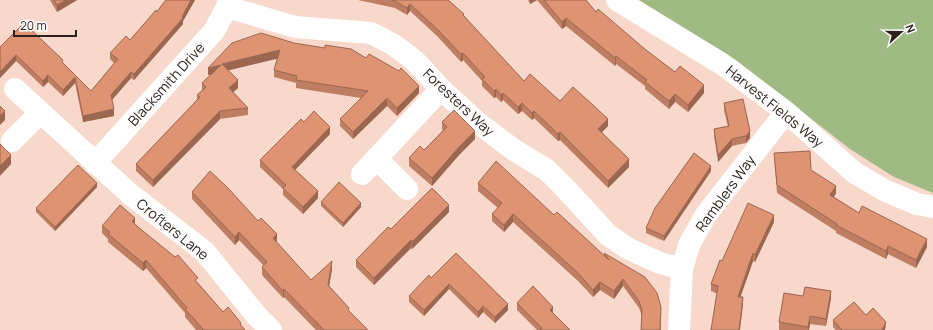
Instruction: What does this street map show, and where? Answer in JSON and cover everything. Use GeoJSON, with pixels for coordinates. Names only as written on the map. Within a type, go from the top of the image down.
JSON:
{"type":"FeatureCollection","features":[{"type":"Feature","properties":{"kind":"street","name":"Harvest Fields Way"},"geometry":{"type":"LineString","coordinates":[[617,0],[722,64],[786,112],[856,174],[886,191],[917,204],[933,207]]}},
{"type":"Feature","properties":{"kind":"street","name":"Foresters Way"},"geometry":{"type":"LineString","coordinates":[[228,3],[295,26],[371,33],[394,45],[415,61],[477,122],[514,150],[546,170],[566,189],[608,235],[635,252],[660,263],[682,269]]}},
{"type":"Feature","properties":{"kind":"street","name":"Blacksmith Drive"},"geometry":{"type":"LineString","coordinates":[[94,163],[214,31],[228,3]]}},
{"type":"Feature","properties":{"kind":"street","name":"Crofters Lane"},"geometry":{"type":"LineString","coordinates":[[15,89],[94,163],[130,194],[205,252],[256,315],[271,330]]}},
{"type":"Feature","properties":{"kind":"street"},"geometry":{"type":"LineString","coordinates":[[407,189],[370,166],[442,89]]}},
{"type":"Feature","properties":{"kind":"street"},"geometry":{"type":"LineString","coordinates":[[12,141],[40,112]]}},
{"type":"Feature","properties":{"kind":"street","name":"Ramblers Way"},"geometry":{"type":"LineString","coordinates":[[678,330],[682,269],[689,245],[705,216],[786,112]]}},
{"type":"Feature","properties":{"kind":"green space"},"geometry":{"type":"Polygon","coordinates":[[[639,0],[933,0],[933,193],[894,177],[850,149],[736,60],[639,0]]]}},
{"type":"Feature","properties":{"kind":"building"},"geometry":{"type":"Polygon","coordinates":[[[54,0],[66,0],[57,5],[54,0]]]}},
{"type":"Feature","properties":{"kind":"building"},"geometry":{"type":"Polygon","coordinates":[[[166,0],[191,0],[182,17],[183,18],[134,74],[131,72],[111,95],[114,109],[83,116],[75,77],[63,90],[48,75],[43,81],[16,55],[0,72],[0,47],[24,23],[63,60],[62,62],[91,91],[118,59],[110,53],[126,36],[130,40],[156,10],[157,12],[166,0]]]}},
{"type":"Feature","properties":{"kind":"building"},"geometry":{"type":"Polygon","coordinates":[[[392,0],[448,0],[464,14],[463,15],[524,81],[530,74],[560,101],[573,87],[608,119],[598,129],[629,159],[608,181],[560,132],[558,134],[534,111],[532,113],[522,103],[518,107],[503,93],[501,95],[496,89],[494,91],[482,79],[485,77],[463,53],[461,54],[410,4],[407,8],[392,0]]]}},
{"type":"Feature","properties":{"kind":"building"},"geometry":{"type":"Polygon","coordinates":[[[544,0],[586,0],[596,12],[598,9],[646,50],[675,72],[680,66],[704,85],[688,105],[675,94],[669,101],[645,82],[647,80],[616,56],[615,58],[566,18],[562,22],[544,0]]]}},
{"type":"Feature","properties":{"kind":"building"},"geometry":{"type":"Polygon","coordinates":[[[261,33],[294,43],[325,48],[325,45],[351,49],[366,58],[369,54],[399,71],[401,68],[419,86],[397,108],[387,98],[353,132],[340,119],[368,91],[296,80],[297,76],[274,70],[280,50],[222,64],[238,80],[229,88],[248,108],[220,111],[153,180],[136,164],[200,97],[197,95],[206,87],[202,83],[221,65],[208,68],[232,43],[261,33]]]}},
{"type":"Feature","properties":{"kind":"building"},"geometry":{"type":"Polygon","coordinates":[[[743,99],[750,131],[746,136],[732,139],[718,155],[714,129],[729,126],[724,103],[743,99]]]}},
{"type":"Feature","properties":{"kind":"building"},"geometry":{"type":"Polygon","coordinates":[[[0,106],[5,111],[0,116],[0,106]]]}},
{"type":"Feature","properties":{"kind":"building"},"geometry":{"type":"Polygon","coordinates":[[[454,110],[475,131],[432,178],[409,158],[420,146],[424,150],[447,127],[442,122],[454,110]]]}},
{"type":"Feature","properties":{"kind":"building"},"geometry":{"type":"Polygon","coordinates":[[[314,111],[330,127],[292,167],[318,191],[303,207],[283,188],[286,185],[260,160],[301,119],[304,122],[314,111]]]}},
{"type":"Feature","properties":{"kind":"building"},"geometry":{"type":"Polygon","coordinates":[[[0,144],[11,155],[0,166],[0,144]]]}},
{"type":"Feature","properties":{"kind":"building"},"geometry":{"type":"Polygon","coordinates":[[[810,151],[811,170],[836,186],[830,195],[859,213],[862,206],[927,239],[916,260],[888,246],[886,251],[836,225],[837,224],[777,185],[774,153],[810,151]]]}},
{"type":"Feature","properties":{"kind":"building"},"geometry":{"type":"Polygon","coordinates":[[[694,153],[711,166],[664,236],[646,228],[655,208],[694,153]]]}},
{"type":"Feature","properties":{"kind":"building"},"geometry":{"type":"Polygon","coordinates":[[[496,161],[554,215],[557,212],[609,260],[604,253],[645,277],[657,293],[661,307],[660,330],[641,330],[642,310],[639,301],[623,279],[614,291],[600,282],[593,290],[578,273],[513,214],[504,225],[492,214],[502,203],[478,183],[496,161]]]}},
{"type":"Feature","properties":{"kind":"building"},"geometry":{"type":"Polygon","coordinates":[[[78,165],[97,183],[55,227],[36,208],[78,165]]]}},
{"type":"Feature","properties":{"kind":"building"},"geometry":{"type":"Polygon","coordinates":[[[210,171],[228,188],[258,221],[261,218],[277,234],[273,238],[311,280],[332,261],[328,285],[349,308],[348,310],[368,330],[324,330],[284,289],[283,291],[262,267],[267,262],[239,232],[235,237],[192,192],[210,171]]]}},
{"type":"Feature","properties":{"kind":"building"},"geometry":{"type":"Polygon","coordinates":[[[339,182],[361,203],[343,223],[321,202],[339,182]]]}},
{"type":"Feature","properties":{"kind":"building"},"geometry":{"type":"Polygon","coordinates":[[[432,188],[449,205],[412,242],[411,240],[374,278],[356,260],[388,227],[391,229],[432,188]]]}},
{"type":"Feature","properties":{"kind":"building"},"geometry":{"type":"Polygon","coordinates":[[[748,203],[774,215],[755,255],[753,253],[738,297],[743,297],[739,330],[711,330],[718,286],[711,284],[720,260],[722,261],[748,203]]]}},
{"type":"Feature","properties":{"kind":"building"},"geometry":{"type":"Polygon","coordinates":[[[120,205],[135,218],[132,221],[138,227],[175,257],[178,255],[198,278],[195,280],[223,312],[228,307],[245,330],[202,330],[203,329],[185,309],[187,308],[146,260],[143,263],[108,234],[110,232],[102,226],[120,205]]]}},
{"type":"Feature","properties":{"kind":"building"},"geometry":{"type":"Polygon","coordinates":[[[456,253],[508,304],[495,317],[483,306],[478,312],[449,284],[424,310],[409,296],[429,275],[431,278],[456,253]]]}},
{"type":"Feature","properties":{"kind":"building"},"geometry":{"type":"Polygon","coordinates":[[[533,286],[553,307],[550,310],[570,330],[540,330],[542,328],[517,303],[533,286]]]}},
{"type":"Feature","properties":{"kind":"building"},"geometry":{"type":"Polygon","coordinates":[[[805,287],[831,291],[826,319],[810,316],[808,327],[779,322],[784,293],[803,296],[805,287]]]}},
{"type":"Feature","properties":{"kind":"building"},"geometry":{"type":"Polygon","coordinates":[[[854,302],[866,315],[873,308],[886,322],[882,330],[842,330],[833,320],[854,302]]]}}]}
